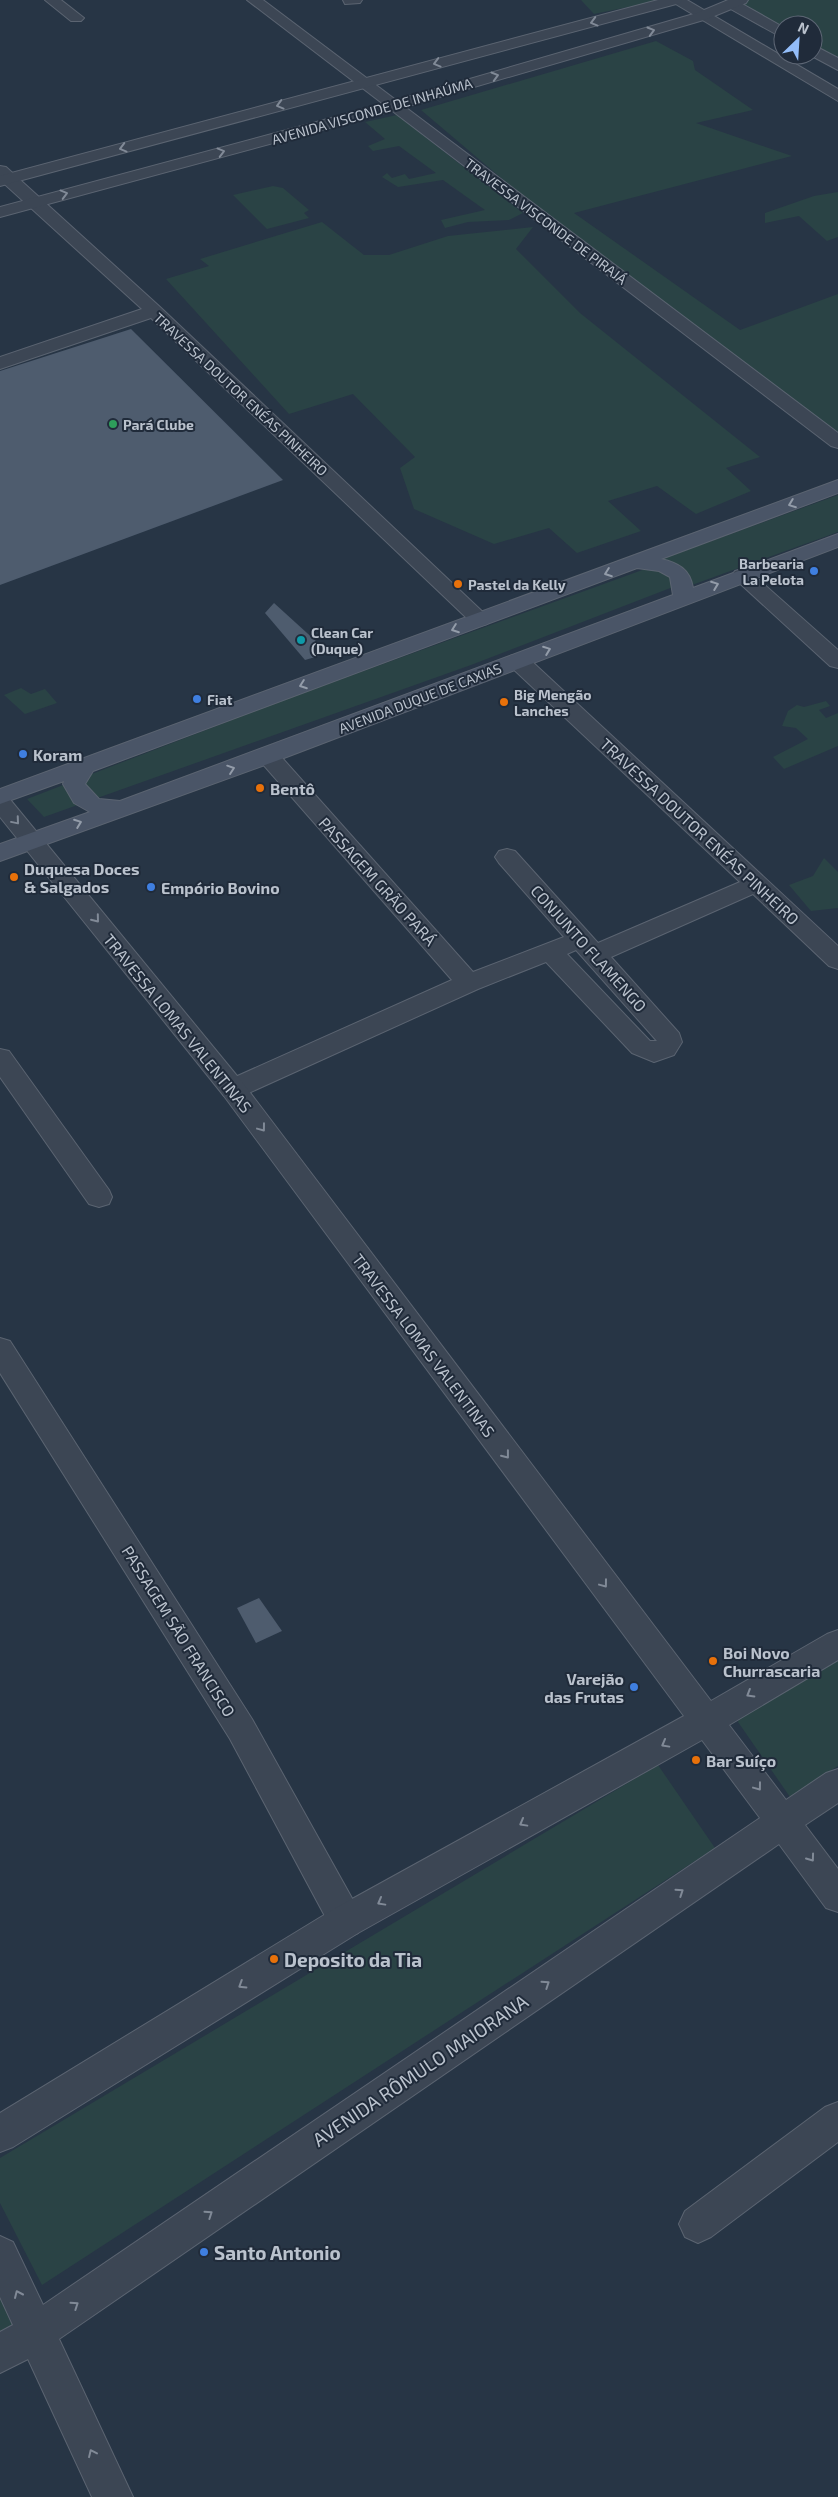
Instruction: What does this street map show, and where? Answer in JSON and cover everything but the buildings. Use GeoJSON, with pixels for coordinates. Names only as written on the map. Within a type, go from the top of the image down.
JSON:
{"type":"FeatureCollection","features":[{"type":"Feature","properties":{"kind":"main road"},"geometry":{"type":"LineString","coordinates":[[0,797],[639,562],[838,486]]}},
{"type":"Feature","properties":{"kind":"main road","name":"AVENIDA DUQUE DE CAXIAS"},"geometry":{"type":"LineString","coordinates":[[0,852],[118,808],[268,756],[683,597],[838,540]]}},
{"type":"Feature","properties":{"kind":"main road"},"geometry":{"type":"LineString","coordinates":[[639,562],[664,564],[676,571],[684,584],[683,597]]}},
{"type":"Feature","properties":{"kind":"main road"},"geometry":{"type":"LineString","coordinates":[[85,765],[74,784],[82,800],[96,807],[118,808]]}},
{"type":"Feature","properties":{"kind":"street"},"geometry":{"type":"LineString","coordinates":[[52,0],[76,18]]}},
{"type":"Feature","properties":{"kind":"street","name":"TRAVESSA VISCONDE DE PIRAJÁ"},"geometry":{"type":"LineString","coordinates":[[254,0],[838,442]]}},
{"type":"Feature","properties":{"kind":"street"},"geometry":{"type":"LineString","coordinates":[[675,0],[838,96]]}},
{"type":"Feature","properties":{"kind":"street","name":"AVENIDA VISCONDE DE INHAÚMA"},"geometry":{"type":"LineString","coordinates":[[3,177],[675,0]]}},
{"type":"Feature","properties":{"kind":"street"},"geometry":{"type":"LineString","coordinates":[[737,2],[773,25]]}},
{"type":"Feature","properties":{"kind":"street","name":"AVENIDA VISCONDE DE INHAÚMA"},"geometry":{"type":"LineString","coordinates":[[0,212],[393,106],[702,16],[737,2]]}},
{"type":"Feature","properties":{"kind":"street"},"geometry":{"type":"LineString","coordinates":[[823,56],[838,65]]}},
{"type":"Feature","properties":{"kind":"street","name":"TRAVESSA DOUTOR ENÉAS PINHEIRO"},"geometry":{"type":"LineString","coordinates":[[3,177],[154,311],[480,620]]}},
{"type":"Feature","properties":{"kind":"street"},"geometry":{"type":"LineString","coordinates":[[0,363],[154,311]]}},
{"type":"Feature","properties":{"kind":"street"},"geometry":{"type":"LineString","coordinates":[[742,575],[838,662]]}},
{"type":"Feature","properties":{"kind":"street","name":"TRAVESSA DOUTOR ENÉAS PINHEIRO"},"geometry":{"type":"LineString","coordinates":[[518,661],[758,883],[838,960]]}},
{"type":"Feature","properties":{"kind":"street","name":"PASSAGEM GRÃO PARÁ"},"geometry":{"type":"LineString","coordinates":[[268,756],[469,983]]}},
{"type":"Feature","properties":{"kind":"street","name":"TRAVESSA LOMAS VALENTINAS"},"geometry":{"type":"LineString","coordinates":[[0,802],[233,1089],[489,1433],[708,1720],[838,1896]]}},
{"type":"Feature","properties":{"kind":"street","name":"CONJUNTO FLAMENGO"},"geometry":{"type":"LineString","coordinates":[[507,858],[670,1039],[665,1049],[654,1053],[641,1047],[550,951]]}},
{"type":"Feature","properties":{"kind":"street"},"geometry":{"type":"LineString","coordinates":[[233,1089],[469,983],[550,951],[588,947],[758,883]]}},
{"type":"Feature","properties":{"kind":"street"},"geometry":{"type":"LineString","coordinates":[[0,1058],[99,1197]]}},
{"type":"Feature","properties":{"kind":"street","name":"PASSAGEM SÃO FRANCISCO"},"geometry":{"type":"LineString","coordinates":[[0,1349],[241,1729],[346,1921]]}},
{"type":"Feature","properties":{"kind":"street"},"geometry":{"type":"LineString","coordinates":[[0,2134],[346,1921],[708,1720],[838,1644]]}},
{"type":"Feature","properties":{"kind":"street","name":"AVENIDA RÔMULO MAIORANA"},"geometry":{"type":"LineString","coordinates":[[0,2354],[35,2333],[838,1784]]}},
{"type":"Feature","properties":{"kind":"street"},"geometry":{"type":"LineString","coordinates":[[698,2224],[838,2120]]}},
{"type":"Feature","properties":{"kind":"street"},"geometry":{"type":"LineString","coordinates":[[0,2255],[113,2497]]}},
{"type":"Feature","properties":{"kind":"green space"},"geometry":{"type":"Polygon","coordinates":[[[581,0],[663,0],[594,14],[581,0]]]}},
{"type":"Feature","properties":{"kind":"green space"},"geometry":{"type":"Polygon","coordinates":[[[749,0],[838,0],[838,58],[823,50],[823,15],[773,15],[773,21],[742,3],[749,0]]]}},
{"type":"Feature","properties":{"kind":"green space"},"geometry":{"type":"Polygon","coordinates":[[[656,41],[693,61],[695,70],[753,110],[696,123],[792,156],[574,213],[740,330],[838,294],[838,436],[546,216],[421,110],[656,41]]]}},
{"type":"Feature","properties":{"kind":"green space"},"geometry":{"type":"Polygon","coordinates":[[[397,115],[523,213],[509,220],[468,222],[445,228],[441,220],[485,210],[443,180],[398,187],[382,177],[387,173],[392,178],[405,174],[409,179],[436,173],[399,146],[373,151],[368,146],[385,139],[365,122],[397,115]]]}},
{"type":"Feature","properties":{"kind":"green space"},"geometry":{"type":"Polygon","coordinates":[[[273,186],[283,188],[309,210],[304,213],[309,218],[267,229],[233,195],[273,186]]]}},
{"type":"Feature","properties":{"kind":"green space"},"geometry":{"type":"Polygon","coordinates":[[[838,192],[838,237],[827,241],[799,216],[765,223],[765,213],[814,196],[838,192]]]}},
{"type":"Feature","properties":{"kind":"green space"},"geometry":{"type":"Polygon","coordinates":[[[322,222],[364,255],[389,255],[448,236],[533,227],[516,249],[580,313],[760,457],[726,468],[751,491],[696,514],[657,486],[608,501],[641,531],[577,553],[549,528],[494,544],[414,509],[400,468],[415,457],[353,394],[289,414],[166,279],[209,266],[200,259],[322,222]]]}},
{"type":"Feature","properties":{"kind":"green space"},"geometry":{"type":"Polygon","coordinates":[[[838,495],[838,532],[692,585],[677,565],[662,559],[838,495]]]}},
{"type":"Feature","properties":{"kind":"green space"},"geometry":{"type":"Polygon","coordinates":[[[654,568],[674,579],[673,587],[471,665],[44,817],[27,799],[281,701],[645,569],[654,568]]]}},
{"type":"Feature","properties":{"kind":"green space"},"geometry":{"type":"Polygon","coordinates":[[[21,688],[31,694],[45,689],[57,703],[25,714],[4,695],[21,688]]]}},
{"type":"Feature","properties":{"kind":"green space"},"geometry":{"type":"Polygon","coordinates":[[[826,701],[830,706],[819,710],[826,718],[838,713],[838,746],[784,769],[773,757],[808,739],[796,728],[782,726],[788,711],[797,705],[804,707],[826,701]]]}},
{"type":"Feature","properties":{"kind":"green space"},"geometry":{"type":"Polygon","coordinates":[[[824,858],[838,872],[838,908],[811,911],[789,885],[813,876],[824,858]]]}},
{"type":"Feature","properties":{"kind":"green space"},"geometry":{"type":"Polygon","coordinates":[[[838,1654],[838,1766],[790,1797],[738,1722],[741,1711],[838,1654]]]}},
{"type":"Feature","properties":{"kind":"green space"},"geometry":{"type":"Polygon","coordinates":[[[658,1765],[715,1848],[42,2285],[0,2203],[0,2158],[658,1765]]]}},
{"type":"Feature","properties":{"kind":"green space"},"geometry":{"type":"Polygon","coordinates":[[[0,2293],[17,2325],[0,2335],[0,2293]]]}},
{"type":"Feature","properties":{"kind":"place","name":"Pará Clube"},"geometry":{"type":"Point","coordinates":[113,424]}},
{"type":"Feature","properties":{"kind":"place","name":"Barbearia La Pelota"},"geometry":{"type":"Point","coordinates":[814,571]}},
{"type":"Feature","properties":{"kind":"place","name":"Pastel da Kelly"},"geometry":{"type":"Point","coordinates":[458,584]}},
{"type":"Feature","properties":{"kind":"place","name":"Clean Car (Duque)"},"geometry":{"type":"Point","coordinates":[301,640]}},
{"type":"Feature","properties":{"kind":"place","name":"Fiat"},"geometry":{"type":"Point","coordinates":[197,699]}},
{"type":"Feature","properties":{"kind":"place","name":"Big Mengão Lanches"},"geometry":{"type":"Point","coordinates":[504,702]}},
{"type":"Feature","properties":{"kind":"place","name":"Koram"},"geometry":{"type":"Point","coordinates":[23,754]}},
{"type":"Feature","properties":{"kind":"place","name":"Bentô"},"geometry":{"type":"Point","coordinates":[260,788]}},
{"type":"Feature","properties":{"kind":"place","name":"Duquesa Doces & Salgados"},"geometry":{"type":"Point","coordinates":[14,877]}},
{"type":"Feature","properties":{"kind":"place","name":"Empório Bovino"},"geometry":{"type":"Point","coordinates":[151,887]}},
{"type":"Feature","properties":{"kind":"place","name":"Boi Novo Churrascaria"},"geometry":{"type":"Point","coordinates":[713,1661]}},
{"type":"Feature","properties":{"kind":"place","name":"Varejão das Frutas"},"geometry":{"type":"Point","coordinates":[634,1687]}},
{"type":"Feature","properties":{"kind":"place","name":"Bar Suíço"},"geometry":{"type":"Point","coordinates":[696,1760]}},
{"type":"Feature","properties":{"kind":"place","name":"Deposito da Tia"},"geometry":{"type":"Point","coordinates":[274,1959]}},
{"type":"Feature","properties":{"kind":"place","name":"Santo Antonio"},"geometry":{"type":"Point","coordinates":[204,2252]}}]}
